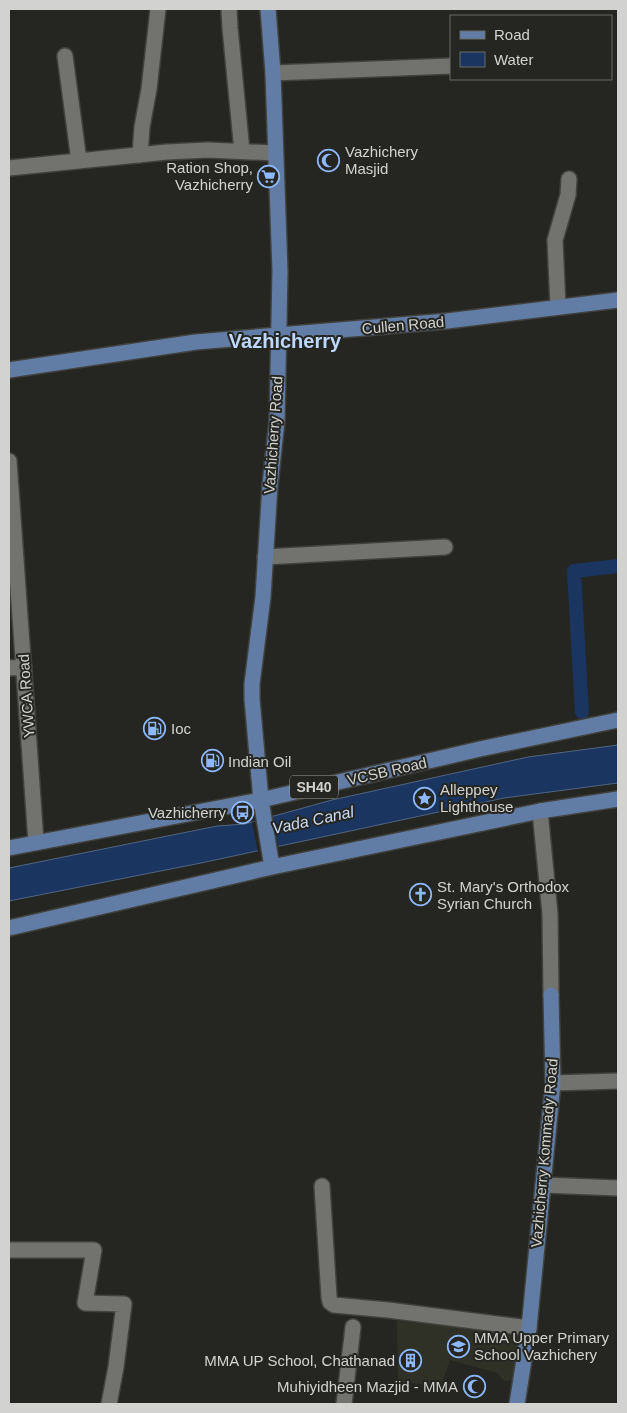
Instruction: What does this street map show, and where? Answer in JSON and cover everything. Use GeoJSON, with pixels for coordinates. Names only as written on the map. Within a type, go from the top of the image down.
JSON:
{"type":"FeatureCollection","features":[{"type":"Feature","properties":{"kind":"main road","name":"Vazhicherry Road"},"geometry":{"type":"LineString","coordinates":[[268,9],[273,73],[280,271],[277,421],[270,485],[263,597],[252,684],[252,700],[261,800],[271,860]]}},
{"type":"Feature","properties":{"kind":"main road","name":"Cullen Road"},"geometry":{"type":"LineString","coordinates":[[9,370],[196,342],[447,321],[618,300]]}},
{"type":"Feature","properties":{"kind":"main road","name":"VCSB Road"},"geometry":{"type":"LineString","coordinates":[[9,848],[261,800],[480,749],[618,720]]}},
{"type":"Feature","properties":{"kind":"main road"},"geometry":{"type":"LineString","coordinates":[[9,928],[271,860],[540,811],[618,800]]}},
{"type":"Feature","properties":{"kind":"main road","name":"Vazhicherry Kommady Road"},"geometry":{"type":"LineString","coordinates":[[518,1404],[529,1328],[553,1083],[551,995]]}},
{"type":"Feature","properties":{"kind":"street"},"geometry":{"type":"LineString","coordinates":[[140,155],[142,127],[152,72],[158,9]]}},
{"type":"Feature","properties":{"kind":"street"},"geometry":{"type":"LineString","coordinates":[[229,9],[242,151]]}},
{"type":"Feature","properties":{"kind":"street"},"geometry":{"type":"LineString","coordinates":[[65,56],[79,161]]}},
{"type":"Feature","properties":{"kind":"street"},"geometry":{"type":"LineString","coordinates":[[273,73],[450,66]]}},
{"type":"Feature","properties":{"kind":"street"},"geometry":{"type":"LineString","coordinates":[[9,168],[208,150],[275,153]]}},
{"type":"Feature","properties":{"kind":"street"},"geometry":{"type":"LineString","coordinates":[[558,307],[555,240],[568,195],[569,179]]}},
{"type":"Feature","properties":{"kind":"street","name":"YWCA Road"},"geometry":{"type":"LineString","coordinates":[[9,461],[16,667],[36,842]]}},
{"type":"Feature","properties":{"kind":"street"},"geometry":{"type":"LineString","coordinates":[[265,558],[445,547]]}},
{"type":"Feature","properties":{"kind":"street","name":"Vazhicherry Kommady Road"},"geometry":{"type":"LineString","coordinates":[[540,811],[550,914],[551,995]]}},
{"type":"Feature","properties":{"kind":"street"},"geometry":{"type":"LineString","coordinates":[[553,1083],[618,1080]]}},
{"type":"Feature","properties":{"kind":"street"},"geometry":{"type":"LineString","coordinates":[[543,1185],[618,1188]]}},
{"type":"Feature","properties":{"kind":"street"},"geometry":{"type":"LineString","coordinates":[[322,1186],[329,1297],[330,1302],[334,1305],[529,1328]]}},
{"type":"Feature","properties":{"kind":"street"},"geometry":{"type":"LineString","coordinates":[[9,1250],[94,1250],[85,1303],[124,1304],[109,1404]]}},
{"type":"Feature","properties":{"kind":"street"},"geometry":{"type":"LineString","coordinates":[[344,1404],[353,1327]]}},
{"type":"Feature","properties":{"kind":"path"},"geometry":{"type":"LineString","coordinates":[[524,1355],[594,1357]]}},
{"type":"Feature","properties":{"kind":"shaded area","name":"MMA Upper Primary School Vazhichery"},"geometry":{"type":"Polygon","coordinates":[[[397,1321],[521,1331],[513,1380],[504,1381],[497,1373],[450,1360],[441,1386],[398,1382],[397,1321]]]}},
{"type":"Feature","properties":{"kind":"water","name":"Vada Canal"},"geometry":{"type":"Polygon","coordinates":[[[618,745],[618,783],[504,798],[201,863],[9,901],[9,868],[217,826],[245,824],[332,800],[528,757],[618,745]]]}},
{"type":"Feature","properties":{"kind":"pier"},"geometry":{"type":"Polygon","coordinates":[[[272,818],[279,849],[258,853],[252,822],[272,818]]]}},
{"type":"Feature","properties":{"kind":"waterway"},"geometry":{"type":"LineString","coordinates":[[582,712],[574,571],[618,566]]}},
{"type":"Feature","properties":{"kind":"place","name":"Vazhichery Masjid"},"geometry":{"type":"Point","coordinates":[329,160]}},
{"type":"Feature","properties":{"kind":"place","name":"Ration Shop, Vazhicherry"},"geometry":{"type":"Point","coordinates":[269,176]}},
{"type":"Feature","properties":{"kind":"place","name":"Ioc"},"geometry":{"type":"Point","coordinates":[155,728]}},
{"type":"Feature","properties":{"kind":"place","name":"Indian Oil"},"geometry":{"type":"Point","coordinates":[212,761]}},
{"type":"Feature","properties":{"kind":"place","name":"Alleppey Lighthouse"},"geometry":{"type":"Point","coordinates":[424,798]}},
{"type":"Feature","properties":{"kind":"place","name":"Vazhicherry"},"geometry":{"type":"Point","coordinates":[242,812]}},
{"type":"Feature","properties":{"kind":"place","name":"St. Mary's Orthodox Syrian Church"},"geometry":{"type":"Point","coordinates":[421,895]}},
{"type":"Feature","properties":{"kind":"place","name":"MMA Upper Primary School Vazhichery"},"geometry":{"type":"Point","coordinates":[458,1346]}},
{"type":"Feature","properties":{"kind":"place","name":"MMA UP School, Chathanad"},"geometry":{"type":"Point","coordinates":[411,1360]}},
{"type":"Feature","properties":{"kind":"place","name":"Muhiyidheen Mazjid - MMA"},"geometry":{"type":"Point","coordinates":[474,1386]}},
{"type":"Feature","properties":{"kind":"district","name":"Vazhicherry"},"geometry":{"type":"Point","coordinates":[285,341]}}]}
